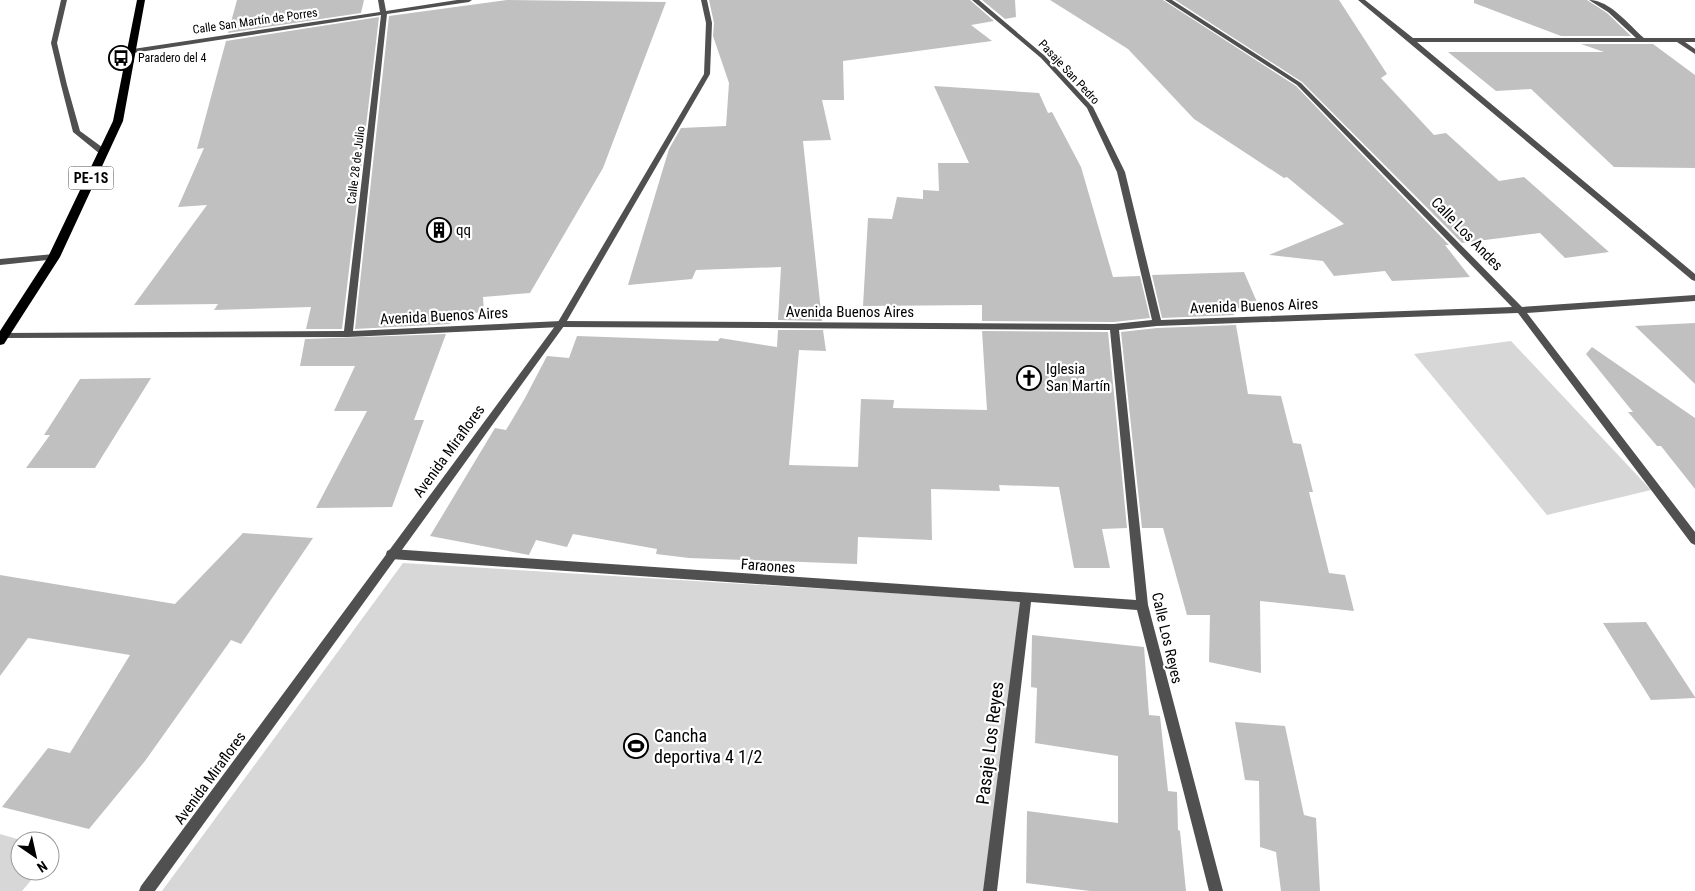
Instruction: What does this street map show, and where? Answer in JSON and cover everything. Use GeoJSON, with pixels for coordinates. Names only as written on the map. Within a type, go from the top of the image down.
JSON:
{"type":"FeatureCollection","features":[{"type":"Feature","properties":{"kind":"highway","name":"PE-1S"},"geometry":{"type":"LineString","coordinates":[[2,338],[54,257],[118,121],[142,0]]}},
{"type":"Feature","properties":{"kind":"street"},"geometry":{"type":"LineString","coordinates":[[64,0],[54,43],[64,85],[77,132],[102,152]]}},
{"type":"Feature","properties":{"kind":"street","name":"Calle 28 de Julio"},"geometry":{"type":"LineString","coordinates":[[348,334],[384,14],[381,0]]}},
{"type":"Feature","properties":{"kind":"street","name":"Calle San Martín de Porres"},"geometry":{"type":"LineString","coordinates":[[133,51],[469,0]]}},
{"type":"Feature","properties":{"kind":"street","name":"Avenida Miraflores"},"geometry":{"type":"LineString","coordinates":[[146,891],[561,324],[707,74],[710,23],[704,0]]}},
{"type":"Feature","properties":{"kind":"street","name":"Pasaje San Pedro"},"geometry":{"type":"LineString","coordinates":[[976,0],[1043,57],[1090,108],[1121,172],[1157,323]]}},
{"type":"Feature","properties":{"kind":"street","name":"Calle Los Andes"},"geometry":{"type":"LineString","coordinates":[[1168,0],[1299,84],[1520,310],[1695,540]]}},
{"type":"Feature","properties":{"kind":"street"},"geometry":{"type":"LineString","coordinates":[[1361,0],[1695,278]]}},
{"type":"Feature","properties":{"kind":"street"},"geometry":{"type":"LineString","coordinates":[[1592,0],[1610,11],[1642,40]]}},
{"type":"Feature","properties":{"kind":"street"},"geometry":{"type":"LineString","coordinates":[[1411,40],[1695,40]]}},
{"type":"Feature","properties":{"kind":"street"},"geometry":{"type":"LineString","coordinates":[[1680,41],[1695,52]]}},
{"type":"Feature","properties":{"kind":"street"},"geometry":{"type":"LineString","coordinates":[[0,262],[54,257]]}},
{"type":"Feature","properties":{"kind":"street","name":"Avenida Buenos Aires"},"geometry":{"type":"LineString","coordinates":[[2,338],[348,334],[561,324],[1114,328],[1157,323],[1520,310],[1695,298]]}},
{"type":"Feature","properties":{"kind":"street","name":"Calle Los Reyes"},"geometry":{"type":"LineString","coordinates":[[1114,328],[1142,606],[1216,891]]}},
{"type":"Feature","properties":{"kind":"street","name":"Faraones"},"geometry":{"type":"LineString","coordinates":[[391,554],[1142,606]]}},
{"type":"Feature","properties":{"kind":"street","name":"Pasaje Los Reyes"},"geometry":{"type":"LineString","coordinates":[[990,891],[1026,599]]}},
{"type":"Feature","properties":{"kind":"shaded area"},"geometry":{"type":"Polygon","coordinates":[[[1511,341],[1651,490],[1547,515],[1414,354],[1511,341]]]}},
{"type":"Feature","properties":{"kind":"shaded area","name":"Cancha deportiva 4 1/2"},"geometry":{"type":"Polygon","coordinates":[[[403,563],[1023,601],[983,891],[162,891],[403,563]]]}},
{"type":"Feature","properties":{"kind":"shaded area"},"geometry":{"type":"Polygon","coordinates":[[[0,834],[10,837],[10,881],[30,881],[22,891],[0,891],[0,834]]]}},
{"type":"Feature","properties":{"kind":"building"},"geometry":{"type":"Polygon","coordinates":[[[237,0],[364,0],[361,13],[228,33],[237,0]]]}},
{"type":"Feature","properties":{"kind":"building"},"geometry":{"type":"Polygon","coordinates":[[[507,0],[666,2],[603,168],[530,293],[483,297],[484,313],[455,312],[450,324],[355,329],[389,16],[507,0]]]}},
{"type":"Feature","properties":{"kind":"building"},"geometry":{"type":"Polygon","coordinates":[[[709,0],[970,0],[994,21],[971,25],[992,41],[843,61],[844,100],[822,100],[831,140],[803,141],[822,321],[778,320],[781,267],[696,270],[692,279],[628,285],[669,149],[681,128],[726,126],[729,83],[713,36],[714,23],[709,0]]]}},
{"type":"Feature","properties":{"kind":"building"},"geometry":{"type":"Polygon","coordinates":[[[982,0],[1015,0],[1016,17],[1005,19],[982,0]]]}},
{"type":"Feature","properties":{"kind":"building"},"geometry":{"type":"Polygon","coordinates":[[[1050,0],[1163,0],[1296,86],[1449,245],[1445,245],[1470,277],[1392,281],[1385,271],[1334,276],[1323,261],[1269,255],[1344,224],[1287,177],[1284,178],[1194,119],[1128,49],[1050,0]]]}},
{"type":"Feature","properties":{"kind":"building"},"geometry":{"type":"Polygon","coordinates":[[[1175,0],[1339,0],[1387,74],[1381,78],[1434,135],[1446,133],[1499,181],[1524,177],[1609,252],[1565,258],[1540,233],[1462,243],[1302,82],[1175,0]]]}},
{"type":"Feature","properties":{"kind":"building"},"geometry":{"type":"Polygon","coordinates":[[[1474,0],[1587,0],[1607,13],[1631,36],[1561,36],[1474,3],[1474,0]]]}},
{"type":"Feature","properties":{"kind":"building"},"geometry":{"type":"Polygon","coordinates":[[[379,17],[342,329],[306,329],[311,307],[214,310],[218,304],[134,305],[207,205],[178,207],[204,148],[197,149],[226,41],[379,17]]]}},
{"type":"Feature","properties":{"kind":"building"},"geometry":{"type":"Polygon","coordinates":[[[1581,44],[1653,44],[1695,75],[1695,168],[1614,167],[1531,89],[1496,91],[1448,52],[1604,52],[1581,44]]]}},
{"type":"Feature","properties":{"kind":"building"},"geometry":{"type":"Polygon","coordinates":[[[934,86],[1039,93],[1048,113],[1052,112],[1081,167],[1113,277],[1140,276],[1150,318],[1114,322],[982,321],[982,305],[863,306],[868,218],[892,219],[897,197],[923,199],[923,190],[939,191],[938,163],[969,163],[934,86]]]}},
{"type":"Feature","properties":{"kind":"building"},"geometry":{"type":"Polygon","coordinates":[[[1244,272],[1260,309],[1233,308],[1234,315],[1162,318],[1152,275],[1244,272]]]}},
{"type":"Feature","properties":{"kind":"building"},"geometry":{"type":"Polygon","coordinates":[[[1695,323],[1695,384],[1635,326],[1695,323]]]}},
{"type":"Feature","properties":{"kind":"building"},"geometry":{"type":"Polygon","coordinates":[[[1236,325],[1248,394],[1281,396],[1293,443],[1301,444],[1313,492],[1309,492],[1329,573],[1345,575],[1354,611],[1260,601],[1261,673],[1209,662],[1210,615],[1187,615],[1163,528],[1142,528],[1121,332],[1157,328],[1236,325]]]}},
{"type":"Feature","properties":{"kind":"building"},"geometry":{"type":"Polygon","coordinates":[[[778,330],[823,330],[826,351],[799,350],[789,465],[858,467],[861,399],[894,400],[893,408],[987,410],[982,331],[1108,332],[1127,528],[1102,529],[1110,568],[1074,568],[1059,487],[999,485],[1000,491],[931,489],[932,540],[858,537],[857,564],[689,558],[656,554],[657,549],[573,534],[567,547],[536,540],[529,555],[430,536],[495,428],[506,430],[547,356],[569,358],[577,336],[718,341],[720,338],[777,347],[778,330]]]}},
{"type":"Feature","properties":{"kind":"building"},"geometry":{"type":"Polygon","coordinates":[[[446,334],[414,420],[424,420],[392,507],[316,508],[367,411],[334,411],[355,366],[300,366],[305,339],[446,334]]]}},
{"type":"Feature","properties":{"kind":"building"},"geometry":{"type":"Polygon","coordinates":[[[1592,347],[1695,418],[1695,489],[1661,446],[1657,446],[1628,412],[1633,412],[1586,354],[1592,347]]]}},
{"type":"Feature","properties":{"kind":"building"},"geometry":{"type":"Polygon","coordinates":[[[151,378],[95,468],[26,468],[50,435],[44,435],[80,379],[151,378]]]}},
{"type":"Feature","properties":{"kind":"building"},"geometry":{"type":"Polygon","coordinates":[[[243,533],[313,538],[241,644],[231,640],[145,761],[89,829],[2,807],[48,748],[70,753],[130,655],[28,638],[0,676],[0,575],[175,604],[243,533]]]}},
{"type":"Feature","properties":{"kind":"building"},"geometry":{"type":"Polygon","coordinates":[[[1646,622],[1695,698],[1651,700],[1603,623],[1646,622]]]}},
{"type":"Feature","properties":{"kind":"building"},"geometry":{"type":"Polygon","coordinates":[[[1032,635],[1144,647],[1149,715],[1160,716],[1168,791],[1177,792],[1178,830],[1180,831],[1186,891],[1090,891],[1026,883],[1027,811],[1118,823],[1118,756],[1035,743],[1037,688],[1031,687],[1032,635]]]}},
{"type":"Feature","properties":{"kind":"building"},"geometry":{"type":"Polygon","coordinates":[[[1235,722],[1285,726],[1304,815],[1316,818],[1320,891],[1281,891],[1276,852],[1260,847],[1259,781],[1245,780],[1235,722]]]}},
{"type":"Feature","properties":{"kind":"place","name":"Paradero del 4"},"geometry":{"type":"Point","coordinates":[121,58]}},
{"type":"Feature","properties":{"kind":"place","name":"qq"},"geometry":{"type":"Point","coordinates":[439,230]}},
{"type":"Feature","properties":{"kind":"place","name":"Iglesia San Martín"},"geometry":{"type":"Point","coordinates":[1029,378]}},
{"type":"Feature","properties":{"kind":"place","name":"Cancha deportiva 4 1/2"},"geometry":{"type":"Point","coordinates":[636,746]}}]}
